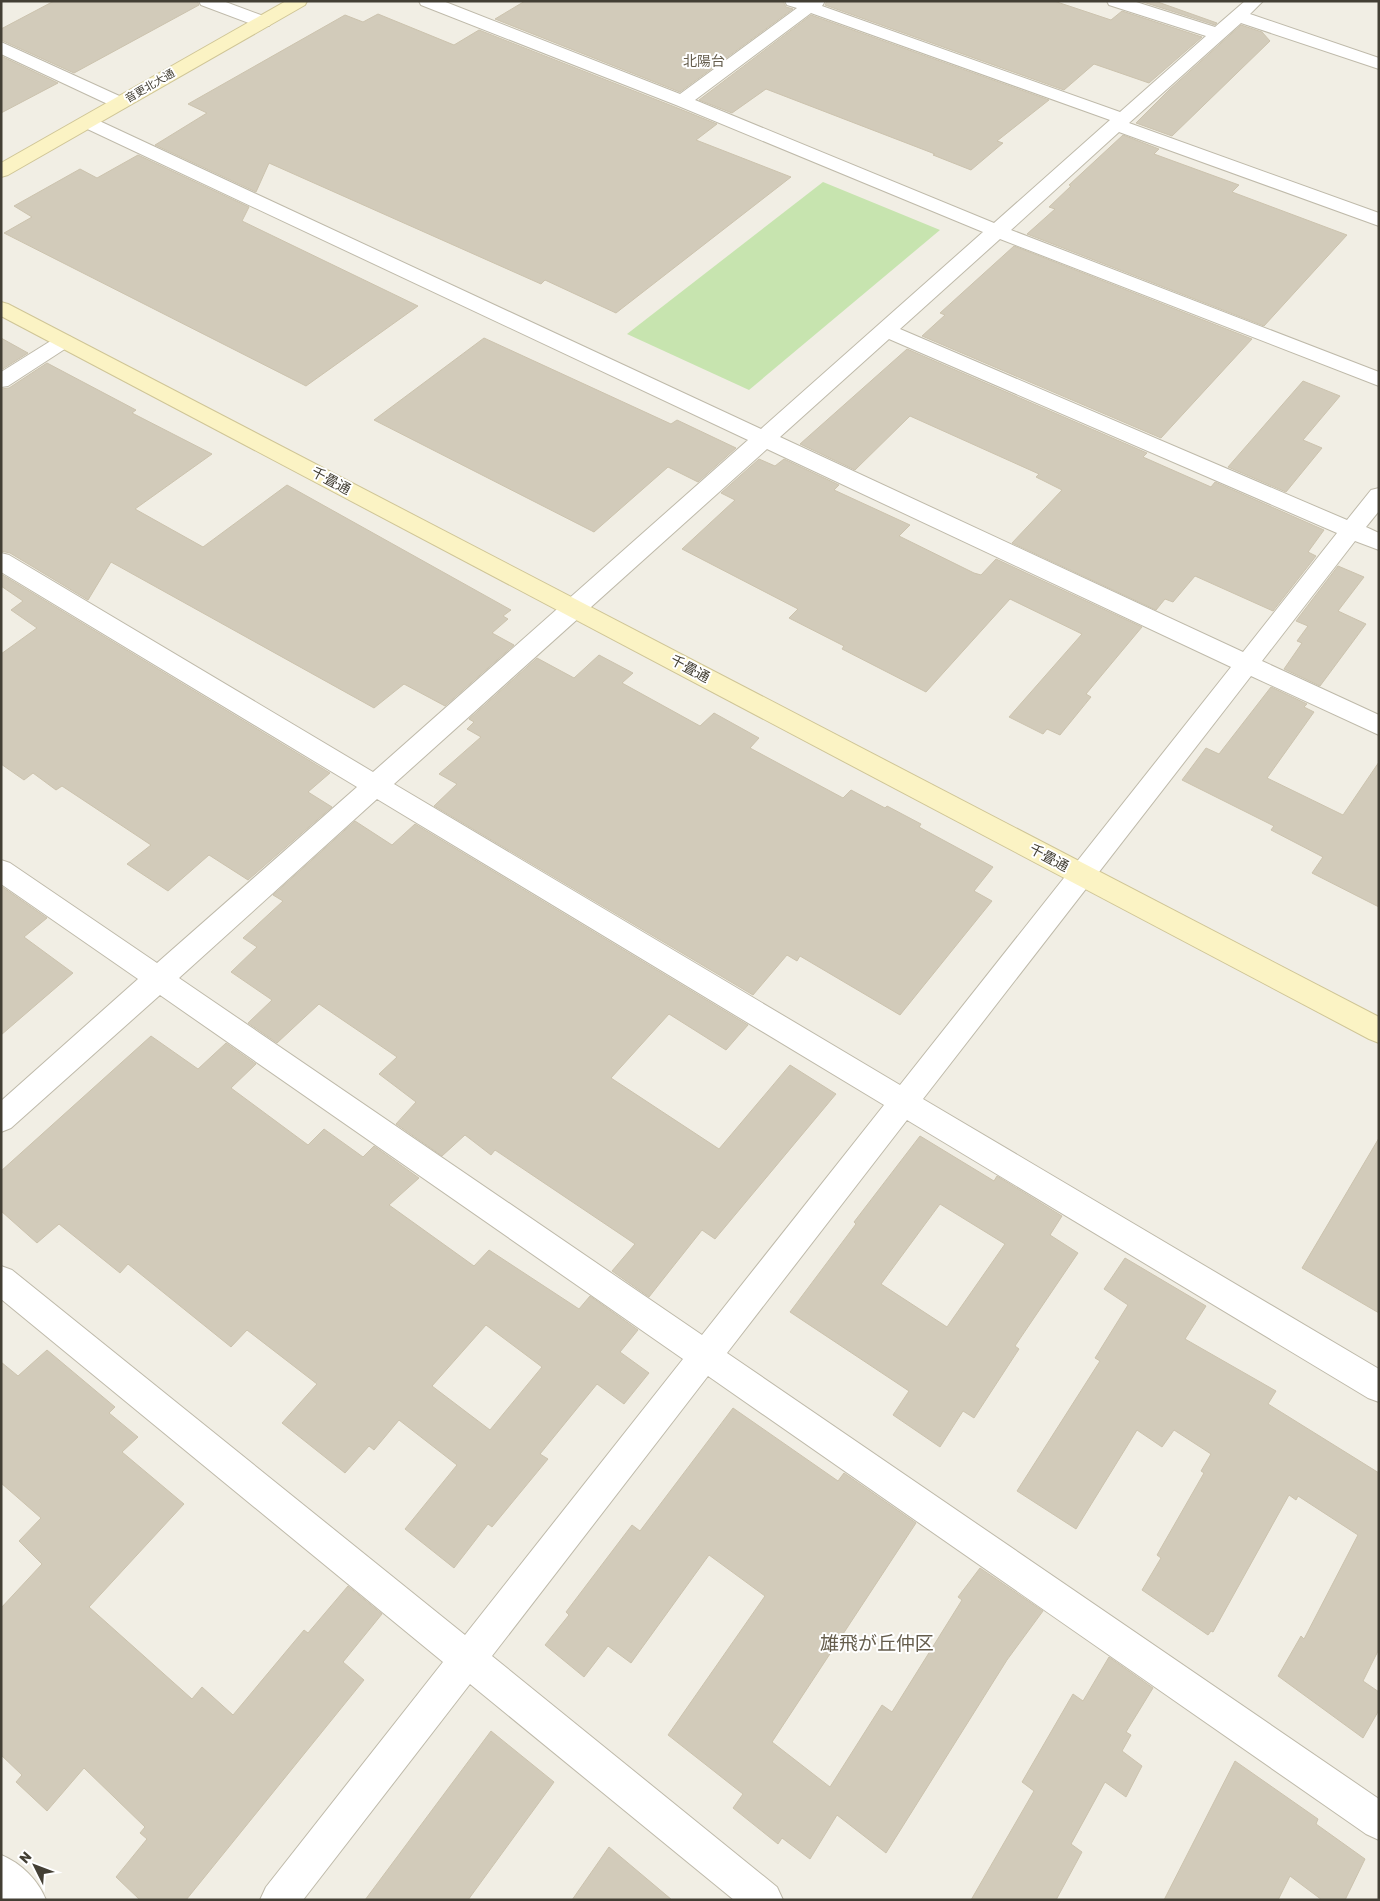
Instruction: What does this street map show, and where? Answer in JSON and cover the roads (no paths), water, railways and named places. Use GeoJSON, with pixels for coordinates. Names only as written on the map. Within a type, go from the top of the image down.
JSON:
{"type":"FeatureCollection","features":[{"type":"Feature","properties":{"kind":"street"},"geometry":{"type":"LineString","coordinates":[[207,1],[263,22]]}},
{"type":"Feature","properties":{"kind":"street","name":"音更北大通"},"geometry":{"type":"LineString","coordinates":[[1,171],[299,1]]}},
{"type":"Feature","properties":{"kind":"street"},"geometry":{"type":"LineString","coordinates":[[427,1],[682,101],[997,231],[1379,380]]}},
{"type":"Feature","properties":{"kind":"street"},"geometry":{"type":"LineString","coordinates":[[1115,1],[1218,34]]}},
{"type":"Feature","properties":{"kind":"street"},"geometry":{"type":"LineString","coordinates":[[1,1119],[1255,1]]}},
{"type":"Feature","properties":{"kind":"street"},"geometry":{"type":"LineString","coordinates":[[682,101],[807,3],[1119,122],[1377,216]]}},
{"type":"Feature","properties":{"kind":"street"},"geometry":{"type":"LineString","coordinates":[[1238,16],[1379,64]]}},
{"type":"Feature","properties":{"kind":"street"},"geometry":{"type":"LineString","coordinates":[[1,47],[120,103]]}},
{"type":"Feature","properties":{"kind":"street"},"geometry":{"type":"LineString","coordinates":[[86,122],[1379,726]]}},
{"type":"Feature","properties":{"kind":"street","name":"千畳通"},"geometry":{"type":"LineString","coordinates":[[1,308],[1379,1031]]}},
{"type":"Feature","properties":{"kind":"street"},"geometry":{"type":"LineString","coordinates":[[886,330],[1379,542]]}},
{"type":"Feature","properties":{"kind":"street"},"geometry":{"type":"LineString","coordinates":[[1,382],[64,341]]}},
{"type":"Feature","properties":{"kind":"street"},"geometry":{"type":"LineString","coordinates":[[279,1900],[1379,495]]}},
{"type":"Feature","properties":{"kind":"street"},"geometry":{"type":"LineString","coordinates":[[1,561],[1379,1387]]}},
{"type":"Feature","properties":{"kind":"street"},"geometry":{"type":"LineString","coordinates":[[1,870],[1379,1820]]}},
{"type":"Feature","properties":{"kind":"street"},"geometry":{"type":"LineString","coordinates":[[1,1280],[764,1900]]}},
{"type":"Feature","properties":{"kind":"street"},"geometry":{"type":"LineString","coordinates":[[1,1874],[27,1900]]}},
{"type":"Feature","properties":{"kind":"district","name":"北陽台"},"geometry":{"type":"Point","coordinates":[704,61]}},
{"type":"Feature","properties":{"kind":"district","name":"雄飛が丘仲区"},"geometry":{"type":"Point","coordinates":[877,1643]}}]}
